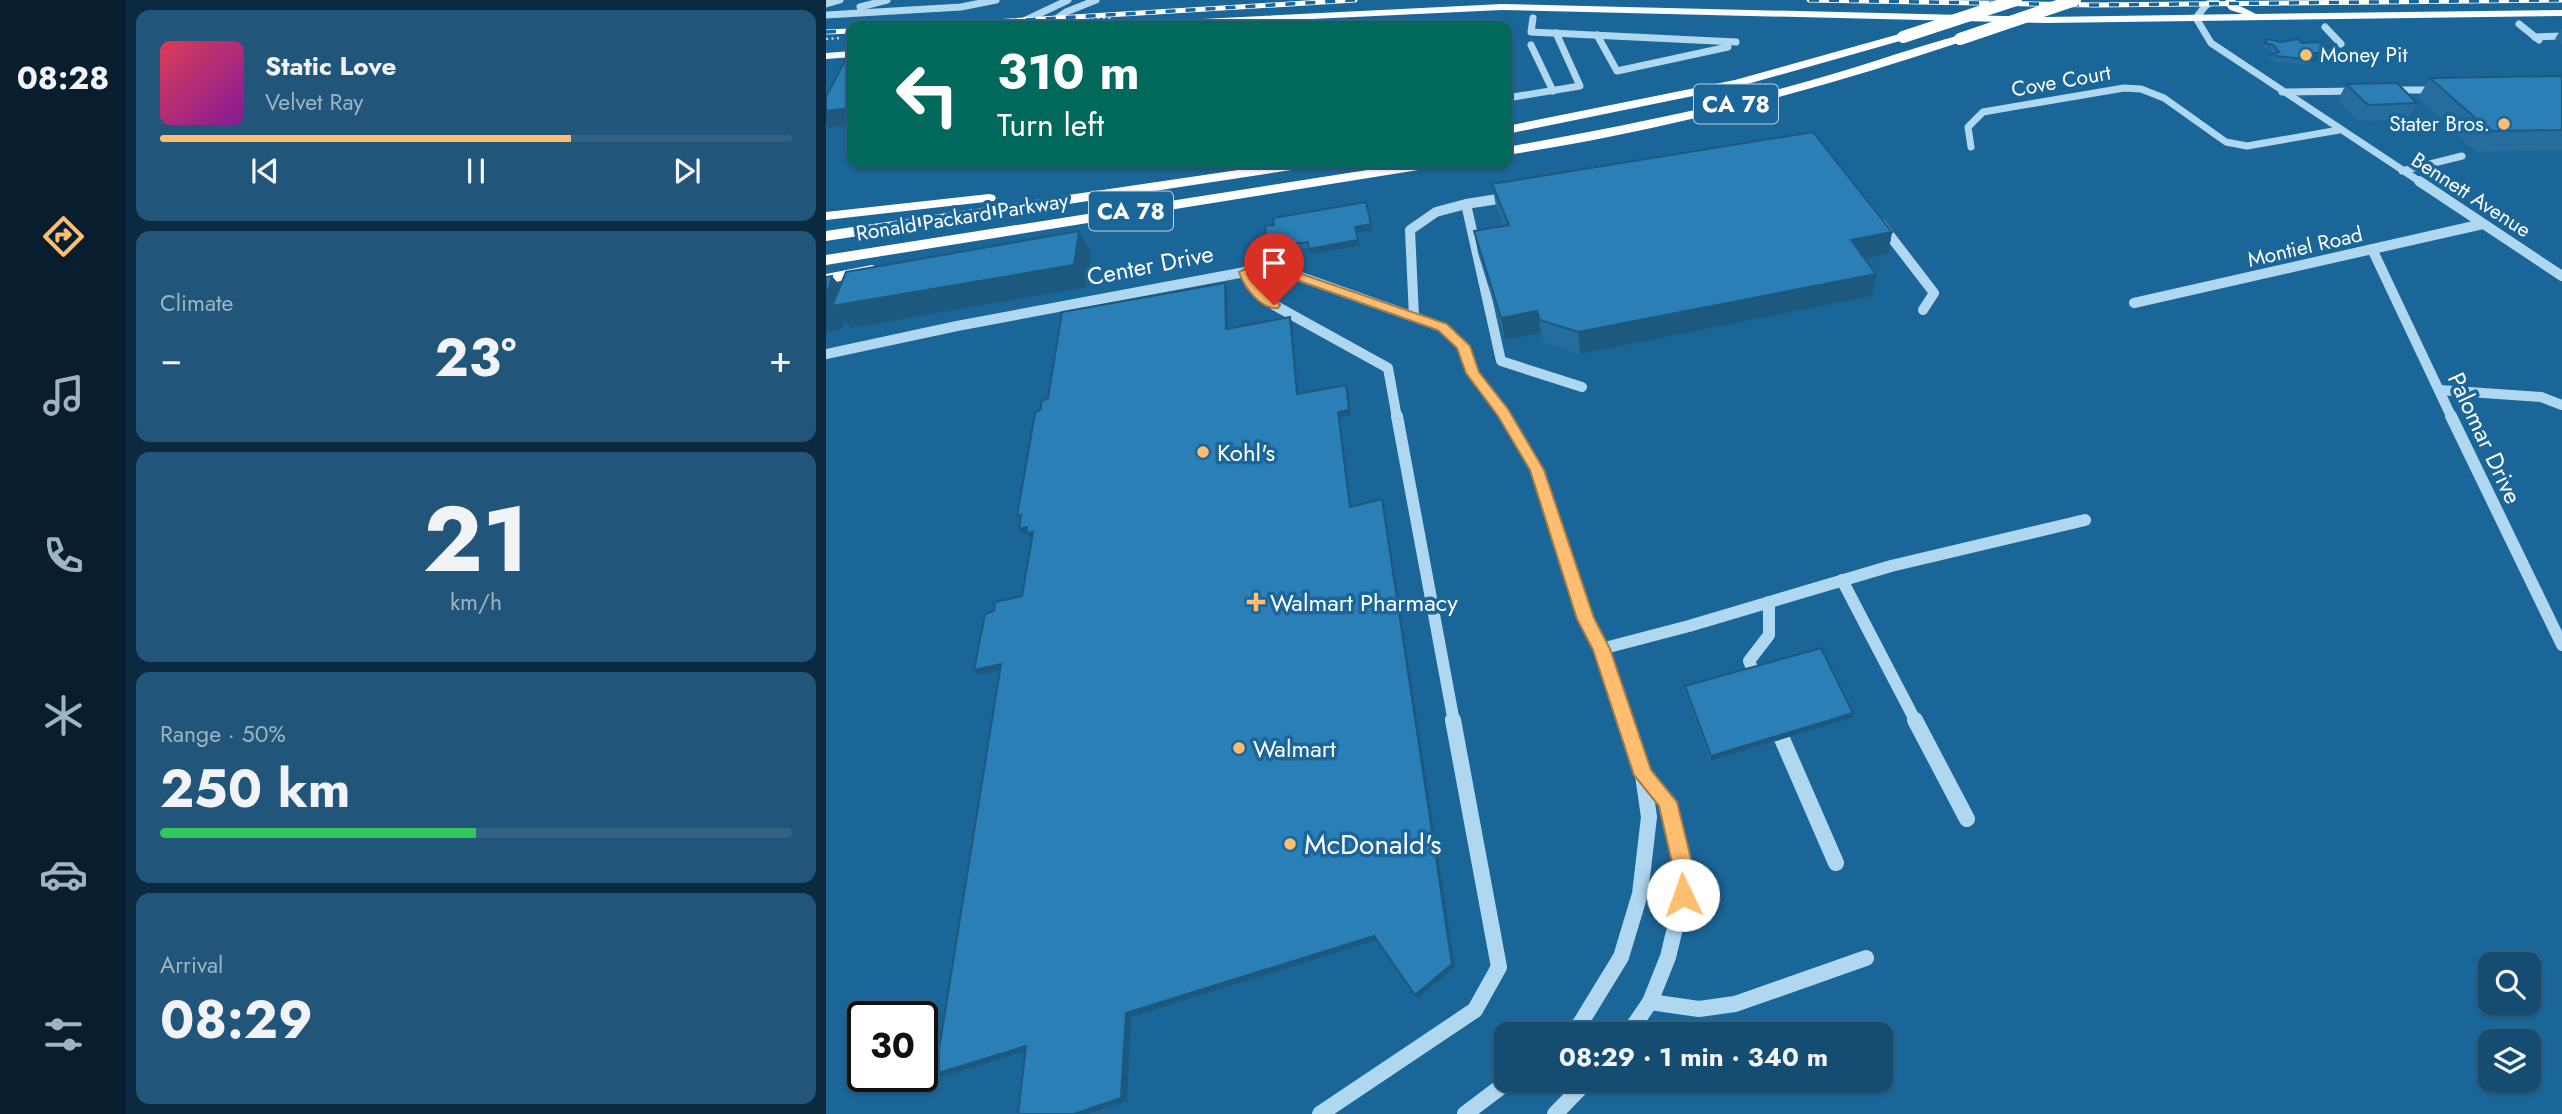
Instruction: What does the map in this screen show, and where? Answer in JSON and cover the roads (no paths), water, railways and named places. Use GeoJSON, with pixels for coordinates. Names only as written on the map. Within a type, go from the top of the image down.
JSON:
{"type":"FeatureCollection","features":[{"type":"Feature","properties":{"kind":"highway","name":"CA 78"},"geometry":{"type":"LineString","coordinates":[[1512,129],[1737,83],[1903,37],[2016,0]]}},
{"type":"Feature","properties":{"kind":"highway","name":"CA 78"},"geometry":{"type":"LineString","coordinates":[[1512,150],[1748,102],[1860,71],[2075,0]]}},
{"type":"Feature","properties":{"kind":"highway","name":"Ronald Packard Parkway"},"geometry":{"type":"LineString","coordinates":[[826,236],[1277,168]]}},
{"type":"Feature","properties":{"kind":"highway","name":"Ronald Packard Parkway"},"geometry":{"type":"LineString","coordinates":[[826,260],[1405,168]]}},
{"type":"Feature","properties":{"kind":"highway"},"geometry":{"type":"LineString","coordinates":[[826,216],[1139,181],[1249,172]]}},
{"type":"Feature","properties":{"kind":"highway"},"geometry":{"type":"LineString","coordinates":[[933,259],[1025,243],[1159,206]]}},
{"type":"Feature","properties":{"kind":"highway"},"geometry":{"type":"LineString","coordinates":[[826,279],[893,267]]}},
{"type":"Feature","properties":{"kind":"main road"},"geometry":{"type":"LineString","coordinates":[[2231,0],[2228,3],[2240,11],[2272,17]]}},
{"type":"Feature","properties":{"kind":"main road"},"geometry":{"type":"LineString","coordinates":[[1533,18],[1560,8]]}},
{"type":"Feature","properties":{"kind":"main road"},"geometry":{"type":"LineString","coordinates":[[1208,21],[1364,12],[1560,8],[2046,20],[2562,13]]}},
{"type":"Feature","properties":{"kind":"main road"},"geometry":{"type":"LineString","coordinates":[[2519,24],[2516,22],[2518,20],[2550,13]]}},
{"type":"Feature","properties":{"kind":"main road"},"geometry":{"type":"LineString","coordinates":[[1443,21],[1533,18],[2202,29],[2562,24]]}},
{"type":"Feature","properties":{"kind":"main road"},"geometry":{"type":"LineString","coordinates":[[826,45],[847,43]]}},
{"type":"Feature","properties":{"kind":"main road"},"geometry":{"type":"LineString","coordinates":[[826,56],[847,57]]}},
{"type":"Feature","properties":{"kind":"street"},"geometry":{"type":"LineString","coordinates":[[826,4],[840,0]]}},
{"type":"Feature","properties":{"kind":"street"},"geometry":{"type":"LineString","coordinates":[[829,15],[887,0]]}},
{"type":"Feature","properties":{"kind":"street"},"geometry":{"type":"LineString","coordinates":[[925,0],[935,8]]}},
{"type":"Feature","properties":{"kind":"street"},"geometry":{"type":"LineString","coordinates":[[829,15],[935,8],[996,0]]}},
{"type":"Feature","properties":{"kind":"street"},"geometry":{"type":"LineString","coordinates":[[1025,21],[1066,0]]}},
{"type":"Feature","properties":{"kind":"street"},"geometry":{"type":"LineString","coordinates":[[1053,21],[1066,12],[1096,0]]}},
{"type":"Feature","properties":{"kind":"street"},"geometry":{"type":"LineString","coordinates":[[2196,18],[2206,5],[2216,0]]}},
{"type":"Feature","properties":{"kind":"street"},"geometry":{"type":"LineString","coordinates":[[1533,18],[1531,32],[1556,33],[1597,35],[1736,42],[1736,45],[1617,71],[1597,35]]}},
{"type":"Feature","properties":{"kind":"street","name":"Bennett Avenue"},"geometry":{"type":"LineString","coordinates":[[2196,18],[2211,43],[2562,276]]}},
{"type":"Feature","properties":{"kind":"street"},"geometry":{"type":"LineString","coordinates":[[2519,24],[2537,38],[2562,36]]}},
{"type":"Feature","properties":{"kind":"street"},"geometry":{"type":"LineString","coordinates":[[2325,27],[2341,44]]}},
{"type":"Feature","properties":{"kind":"street"},"geometry":{"type":"LineString","coordinates":[[1512,97],[1580,86],[1556,33]]}},
{"type":"Feature","properties":{"kind":"street"},"geometry":{"type":"LineString","coordinates":[[1531,45],[1553,91]]}},
{"type":"Feature","properties":{"kind":"street","name":"Cove Court"},"geometry":{"type":"LineString","coordinates":[[1971,147],[1967,136],[1968,126],[1972,119],[1983,113],[2124,88],[2141,89],[2164,98],[2226,142],[2247,146],[2339,130]]}},
{"type":"Feature","properties":{"kind":"street"},"geometry":{"type":"LineString","coordinates":[[2377,90],[2452,89]]}},
{"type":"Feature","properties":{"kind":"street"},"geometry":{"type":"LineString","coordinates":[[2282,92],[2364,91]]}},
{"type":"Feature","properties":{"kind":"street"},"geometry":{"type":"LineString","coordinates":[[2402,171],[2462,156]]}},
{"type":"Feature","properties":{"kind":"street"},"geometry":{"type":"LineString","coordinates":[[1414,317],[1410,230],[1422,217],[1447,208],[1519,196]]}},
{"type":"Feature","properties":{"kind":"street"},"geometry":{"type":"LineString","coordinates":[[1466,204],[1501,360],[1582,387]]}},
{"type":"Feature","properties":{"kind":"street"},"geometry":{"type":"LineString","coordinates":[[1873,214],[1934,293],[1923,310]]}},
{"type":"Feature","properties":{"kind":"street","name":"Montiel Road"},"geometry":{"type":"LineString","coordinates":[[2134,303],[2483,223]]}},
{"type":"Feature","properties":{"kind":"street","name":"Palomar Drive"},"geometry":{"type":"LineString","coordinates":[[2372,249],[2562,645]]}},
{"type":"Feature","properties":{"kind":"street","name":"Center Drive"},"geometry":{"type":"LineString","coordinates":[[826,354],[957,326],[1245,272],[1281,270],[1442,327],[1463,346],[1472,373],[1503,413],[1537,470],[1586,619],[1601,649],[1643,775],[1649,817],[1640,894],[1621,957],[1581,1022]]}},
{"type":"Feature","properties":{"kind":"street"},"geometry":{"type":"LineString","coordinates":[[1245,272],[1250,285],[1274,305],[1388,368],[1499,967],[1475,1010],[1320,1114]]}},
{"type":"Feature","properties":{"kind":"street"},"geometry":{"type":"LineString","coordinates":[[2440,390],[2540,397],[2562,405]]}},
{"type":"Feature","properties":{"kind":"street"},"geometry":{"type":"LineString","coordinates":[[1601,649],[1891,566],[2085,520]]}},
{"type":"Feature","properties":{"kind":"street"},"geometry":{"type":"LineString","coordinates":[[1842,580],[1967,819]]}},
{"type":"Feature","properties":{"kind":"street"},"geometry":{"type":"LineString","coordinates":[[1769,602],[1773,626],[1768,643],[1749,661],[1836,863]]}},
{"type":"Feature","properties":{"kind":"street","name":"Center Drive"},"geometry":{"type":"LineString","coordinates":[[1636,1022],[1650,1002],[1668,957],[1683,895],[1683,867],[1667,802],[1643,775]]}},
{"type":"Feature","properties":{"kind":"street"},"geometry":{"type":"LineString","coordinates":[[1650,1002],[1699,1009],[1735,1004],[1866,958]]}},
{"type":"Feature","properties":{"kind":"street"},"geometry":{"type":"LineString","coordinates":[[1465,1114],[1494,1092]]}},
{"type":"Feature","properties":{"kind":"street"},"geometry":{"type":"LineString","coordinates":[[1555,1114],[1576,1092]]}},
{"type":"Feature","properties":{"kind":"railway"},"geometry":{"type":"LineString","coordinates":[[1008,21],[1355,0]]}},
{"type":"Feature","properties":{"kind":"railway"},"geometry":{"type":"LineString","coordinates":[[1809,0],[2096,5],[2562,0]]}},
{"type":"Feature","properties":{"kind":"railway"},"geometry":{"type":"LineString","coordinates":[[826,32],[847,31]]}},
{"type":"Feature","properties":{"kind":"place","name":"Money Pit"},"geometry":{"type":"Point","coordinates":[2306,55]}},
{"type":"Feature","properties":{"kind":"place","name":"Stater Bros."},"geometry":{"type":"Point","coordinates":[2504,124]}},
{"type":"Feature","properties":{"kind":"place","name":"Kohl's"},"geometry":{"type":"Point","coordinates":[1203,452]}},
{"type":"Feature","properties":{"kind":"place","name":"Walmart Pharmacy"},"geometry":{"type":"Point","coordinates":[1256,602]}},
{"type":"Feature","properties":{"kind":"place","name":"Walmart"},"geometry":{"type":"Point","coordinates":[1239,748]}},
{"type":"Feature","properties":{"kind":"place","name":"McDonald's"},"geometry":{"type":"Point","coordinates":[1290,844]}}]}
